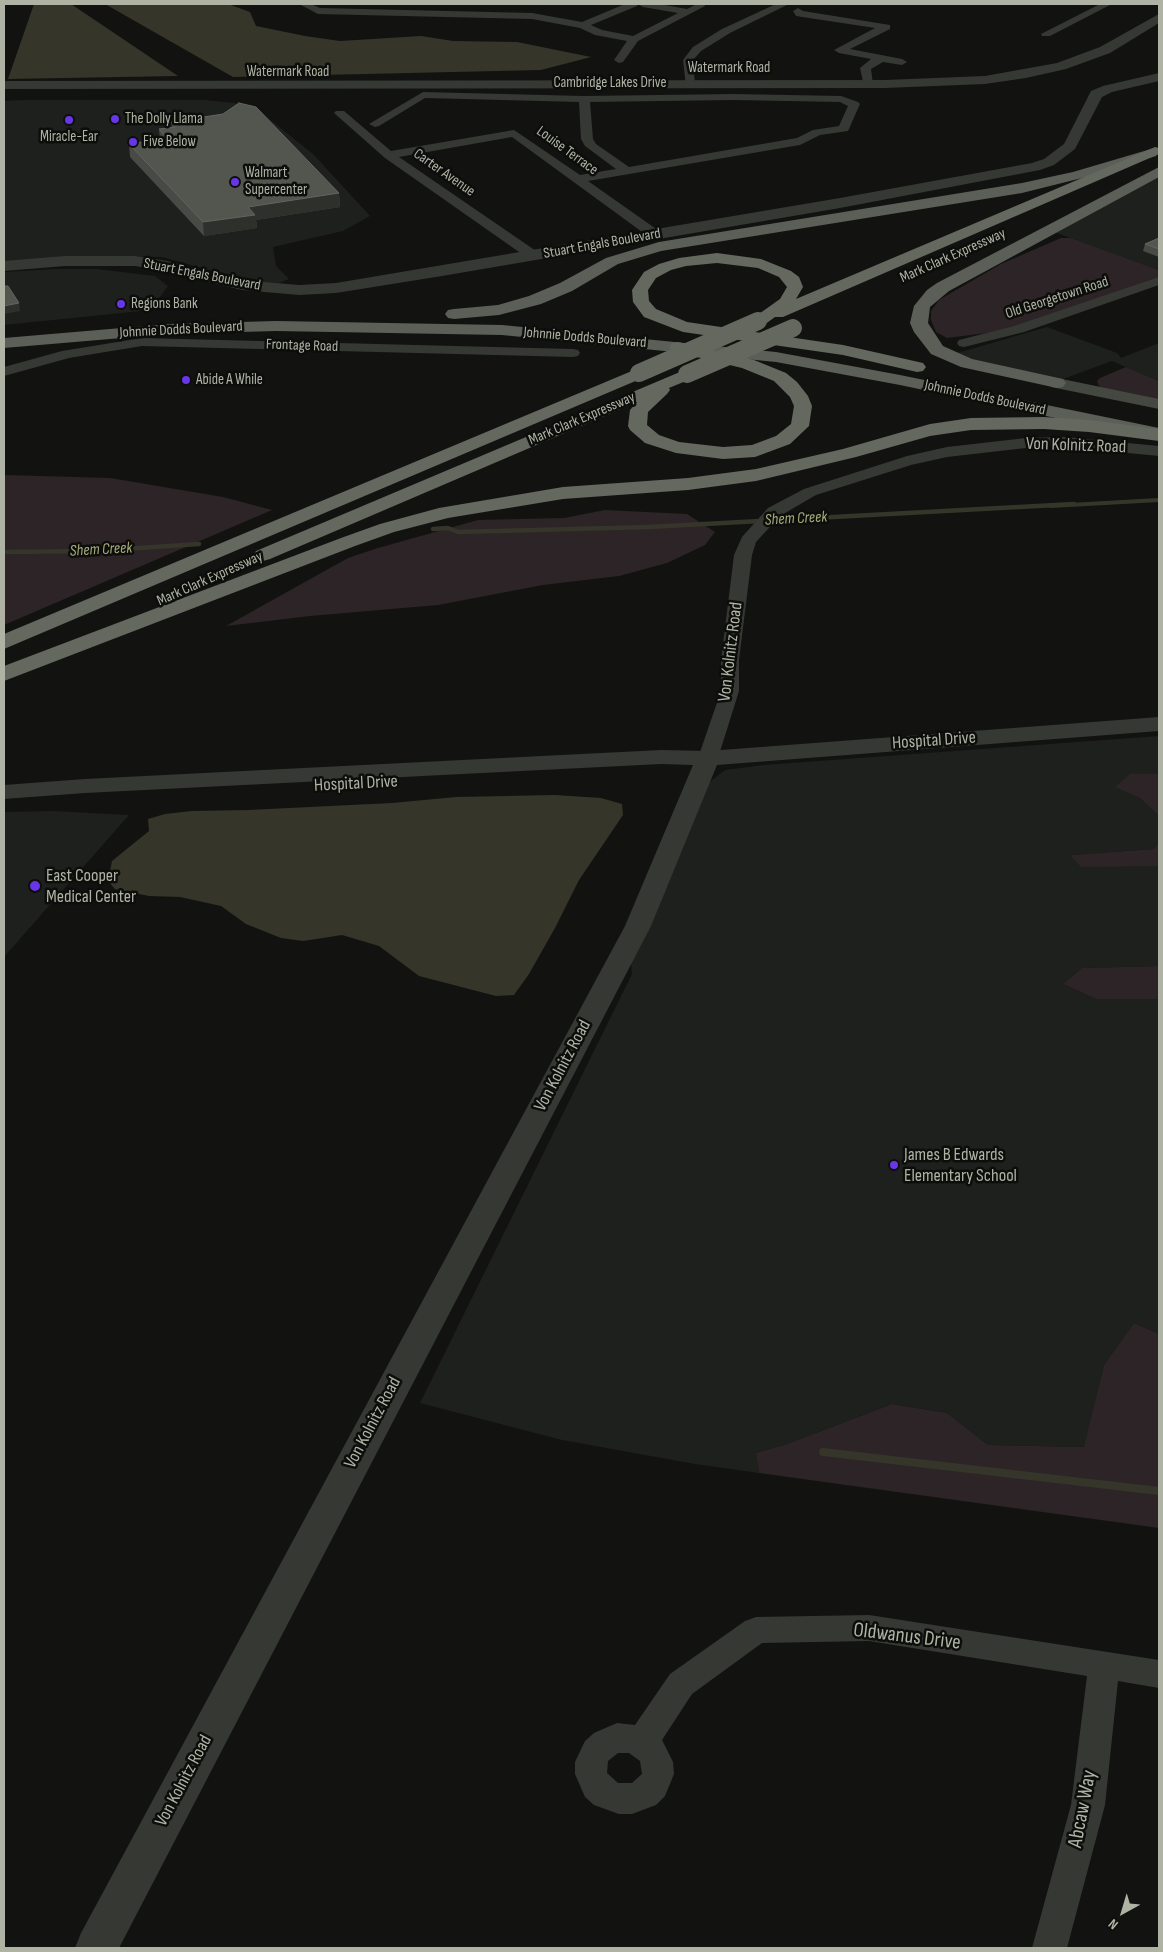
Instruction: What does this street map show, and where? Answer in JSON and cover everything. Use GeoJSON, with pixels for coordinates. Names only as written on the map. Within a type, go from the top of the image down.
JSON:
{"type":"FeatureCollection","features":[{"type":"Feature","properties":{"kind":"highway","name":"Mark Clark Expressway"},"geometry":{"type":"LineString","coordinates":[[1020,226],[1157,158]]}},
{"type":"Feature","properties":{"kind":"highway","name":"Mark Clark Expressway"},"geometry":{"type":"LineString","coordinates":[[4,642],[758,322],[1157,158]]}},
{"type":"Feature","properties":{"kind":"highway"},"geometry":{"type":"LineString","coordinates":[[416,317],[512,307],[550,295],[612,261],[659,247],[1022,188],[1157,158]]}},
{"type":"Feature","properties":{"kind":"highway"},"geometry":{"type":"LineString","coordinates":[[1057,383],[967,363],[937,350],[923,332],[919,323],[922,306],[933,294],[943,287],[1159,171]]}},
{"type":"Feature","properties":{"kind":"highway"},"geometry":{"type":"LineString","coordinates":[[758,322],[786,302],[795,287],[793,281],[785,274],[761,264],[718,258],[685,260],[650,275],[640,290],[641,302],[650,313],[683,327],[843,350],[916,368]]}},
{"type":"Feature","properties":{"kind":"highway","name":"Johnnie Dodds Boulevard"},"geometry":{"type":"LineString","coordinates":[[4,334],[158,319],[273,316],[492,318],[689,333],[916,368],[1159,418]]}},
{"type":"Feature","properties":{"kind":"highway","name":"Mark Clark Expressway"},"geometry":{"type":"LineString","coordinates":[[4,669],[811,320]]}},
{"type":"Feature","properties":{"kind":"highway","name":"Johnnie Dodds Boulevard"},"geometry":{"type":"LineString","coordinates":[[4,343],[170,329],[276,326],[502,330],[776,357],[900,380],[1159,435]]}},
{"type":"Feature","properties":{"kind":"highway"},"geometry":{"type":"LineString","coordinates":[[678,346],[748,364],[780,377],[792,386],[799,396],[803,406],[800,426],[788,437],[770,447],[737,452],[693,451],[652,439],[637,426],[639,410],[657,393],[687,374]]}},
{"type":"Feature","properties":{"kind":"highway"},"geometry":{"type":"LineString","coordinates":[[4,674],[348,542],[387,528],[446,512],[563,493],[688,484],[756,475],[803,465],[930,430],[971,424],[1044,423],[1089,426],[1159,435]]}},
{"type":"Feature","properties":{"kind":"main road","name":"Johnnie Dodds Boulevard"},"geometry":{"type":"LineString","coordinates":[[1057,383],[1159,404]]}},
{"type":"Feature","properties":{"kind":"street"},"geometry":{"type":"LineString","coordinates":[[304,4],[318,11],[316,14],[324,18],[378,18],[407,14],[532,16],[583,26],[599,33],[634,39]]}},
{"type":"Feature","properties":{"kind":"street"},"geometry":{"type":"LineString","coordinates":[[466,14],[490,4]]}},
{"type":"Feature","properties":{"kind":"street"},"geometry":{"type":"LineString","coordinates":[[583,26],[634,4]]}},
{"type":"Feature","properties":{"kind":"street"},"geometry":{"type":"LineString","coordinates":[[643,4],[689,12]]}},
{"type":"Feature","properties":{"kind":"street"},"geometry":{"type":"LineString","coordinates":[[1046,34],[1107,4]]}},
{"type":"Feature","properties":{"kind":"street"},"geometry":{"type":"LineString","coordinates":[[761,5],[780,6],[798,11],[800,14],[844,22],[856,21],[886,27],[839,50],[902,62],[887,76]]}},
{"type":"Feature","properties":{"kind":"street"},"geometry":{"type":"LineString","coordinates":[[619,60],[634,39],[700,6]]}},
{"type":"Feature","properties":{"kind":"street"},"geometry":{"type":"LineString","coordinates":[[690,85],[688,60],[697,49],[726,32],[780,6]]}},
{"type":"Feature","properties":{"kind":"street"},"geometry":{"type":"LineString","coordinates":[[532,16],[548,10]]}},
{"type":"Feature","properties":{"kind":"street","name":"Watermark Road"},"geometry":{"type":"LineString","coordinates":[[4,85],[868,84],[887,76],[958,86],[1050,74],[1088,62],[1104,55],[1104,50],[1159,18]]}},
{"type":"Feature","properties":{"kind":"street"},"geometry":{"type":"LineString","coordinates":[[868,84],[865,68],[881,58]]}},
{"type":"Feature","properties":{"kind":"street","name":"Stuart Engals Boulevard"},"geometry":{"type":"LineString","coordinates":[[4,266],[65,261],[135,261],[168,266],[242,286],[299,290],[336,288],[534,256],[1035,167],[1049,162],[1070,146],[1096,94],[1108,89],[1159,77]]}},
{"type":"Feature","properties":{"kind":"street","name":"Watermark Road"},"geometry":{"type":"LineString","coordinates":[[4,89],[544,87],[572,85]]}},
{"type":"Feature","properties":{"kind":"street","name":"Cambridge Lakes Drive"},"geometry":{"type":"LineString","coordinates":[[375,124],[423,95],[584,99],[734,97],[841,99],[854,104],[844,128],[817,132],[800,141],[578,179]]}},
{"type":"Feature","properties":{"kind":"street"},"geometry":{"type":"LineString","coordinates":[[584,99],[587,139],[591,146],[626,170]]}},
{"type":"Feature","properties":{"kind":"street","name":"Carter Avenue"},"geometry":{"type":"LineString","coordinates":[[340,113],[389,155],[534,256]]}},
{"type":"Feature","properties":{"kind":"street","name":"Louise Terrace"},"geometry":{"type":"LineString","coordinates":[[389,155],[514,133],[654,234]]}},
{"type":"Feature","properties":{"kind":"street","name":"Old Georgetown Road"},"geometry":{"type":"LineString","coordinates":[[964,343],[1019,329],[1159,281]]}},
{"type":"Feature","properties":{"kind":"street","name":"Frontage Road"},"geometry":{"type":"LineString","coordinates":[[4,372],[67,354],[142,342],[573,353]]}},
{"type":"Feature","properties":{"kind":"street","name":"Von Kolnitz Road"},"geometry":{"type":"LineString","coordinates":[[96,1948],[638,926],[708,758],[730,691],[730,660],[742,556],[748,541],[774,512],[810,492],[907,461],[947,452],[1026,443],[1065,442],[1159,451]]}},
{"type":"Feature","properties":{"kind":"street","name":"Hospital Drive"},"geometry":{"type":"LineString","coordinates":[[4,792],[92,785],[642,758],[708,758],[1159,724]]}},
{"type":"Feature","properties":{"kind":"street","name":"Hospital Drive"},"geometry":{"type":"LineString","coordinates":[[4,805],[130,795],[278,789],[666,766],[708,758]]}},
{"type":"Feature","properties":{"kind":"street","name":"Oldwanus Drive"},"geometry":{"type":"LineString","coordinates":[[642,1743],[681,1684],[756,1630],[869,1628],[1159,1674]]}},
{"type":"Feature","properties":{"kind":"street","name":"Abcaw Way"},"geometry":{"type":"LineString","coordinates":[[1050,1948],[1088,1805],[1104,1666]]}},
{"type":"Feature","properties":{"kind":"shaded area"},"geometry":{"type":"Polygon","coordinates":[[[34,4],[71,4],[178,76],[8,79],[34,4]]]}},
{"type":"Feature","properties":{"kind":"shaded area"},"geometry":{"type":"Polygon","coordinates":[[[105,4],[228,4],[250,12],[256,26],[305,36],[340,41],[421,36],[453,41],[517,42],[591,57],[541,70],[233,77],[105,4]]]}},
{"type":"Feature","properties":{"kind":"shaded area"},"geometry":{"type":"Polygon","coordinates":[[[205,100],[234,103],[259,111],[313,154],[370,216],[343,231],[273,247],[276,266],[289,279],[279,283],[252,282],[162,257],[95,256],[4,263],[4,101],[205,100]]]}},
{"type":"Feature","properties":{"kind":"shaded area"},"geometry":{"type":"Polygon","coordinates":[[[1159,175],[1159,270],[1054,232],[1141,184],[1159,175]]]}},
{"type":"Feature","properties":{"kind":"shaded area"},"geometry":{"type":"Polygon","coordinates":[[[1061,238],[1071,238],[1159,270],[1159,278],[1040,320],[987,333],[947,338],[936,332],[931,320],[931,311],[939,300],[1001,264],[1061,238]]]}},
{"type":"Feature","properties":{"kind":"shaded area"},"geometry":{"type":"Polygon","coordinates":[[[97,269],[155,276],[168,286],[157,301],[141,311],[4,325],[4,272],[97,269]]]}},
{"type":"Feature","properties":{"kind":"shaded area"},"geometry":{"type":"Polygon","coordinates":[[[1047,327],[1117,353],[1121,358],[1159,343],[1159,381],[1112,361],[1063,379],[990,367],[954,354],[1047,327]]]}},
{"type":"Feature","properties":{"kind":"shaded area"},"geometry":{"type":"Polygon","coordinates":[[[1126,367],[1159,381],[1159,401],[1108,391],[1099,386],[1097,381],[1100,378],[1126,367]]]}},
{"type":"Feature","properties":{"kind":"shaded area"},"geometry":{"type":"Polygon","coordinates":[[[4,475],[110,478],[223,497],[272,510],[4,625],[4,475]]]}},
{"type":"Feature","properties":{"kind":"shaded area"},"geometry":{"type":"Polygon","coordinates":[[[605,510],[687,514],[715,532],[705,545],[667,563],[619,576],[543,585],[438,605],[310,616],[226,626],[348,558],[378,548],[478,520],[564,518],[605,510]]]}},
{"type":"Feature","properties":{"kind":"shaded area"},"geometry":{"type":"Polygon","coordinates":[[[1159,736],[1159,774],[1130,774],[1140,798],[1159,816],[1159,843],[1154,849],[1070,855],[1128,866],[1159,866],[1159,966],[1082,968],[1063,984],[1096,999],[1159,999],[1159,1334],[1134,1323],[1104,1365],[1085,1447],[988,1445],[947,1413],[892,1404],[787,1444],[756,1453],[759,1473],[695,1464],[562,1440],[420,1403],[632,974],[631,962],[707,784],[725,770],[764,765],[1159,736]]]}},
{"type":"Feature","properties":{"kind":"shaded area"},"geometry":{"type":"Polygon","coordinates":[[[1130,774],[1159,774],[1159,816],[1140,798],[1115,787],[1130,774]]]}},
{"type":"Feature","properties":{"kind":"shaded area"},"geometry":{"type":"Polygon","coordinates":[[[555,795],[601,798],[622,804],[623,815],[579,880],[529,974],[514,995],[496,996],[419,976],[379,946],[342,935],[303,941],[281,938],[246,924],[221,906],[180,897],[149,896],[115,889],[108,881],[112,861],[149,831],[148,819],[165,814],[192,811],[392,803],[456,797],[555,795]]]}},
{"type":"Feature","properties":{"kind":"shaded area","name":"East Cooper Medical Center"},"geometry":{"type":"Polygon","coordinates":[[[53,811],[129,815],[4,957],[4,812],[53,811]]]}},
{"type":"Feature","properties":{"kind":"shaded area"},"geometry":{"type":"Polygon","coordinates":[[[1159,843],[1159,866],[1081,867],[1070,855],[1154,849],[1159,843]]]}},
{"type":"Feature","properties":{"kind":"shaded area"},"geometry":{"type":"Polygon","coordinates":[[[1159,966],[1159,999],[1096,999],[1063,984],[1082,968],[1159,966]]]}},
{"type":"Feature","properties":{"kind":"shaded area"},"geometry":{"type":"Polygon","coordinates":[[[1134,1323],[1159,1334],[1159,1528],[759,1473],[756,1453],[787,1444],[892,1404],[947,1413],[988,1445],[1084,1447],[1104,1365],[1134,1323]]]}},
{"type":"Feature","properties":{"kind":"building","name":"Walmart Supercenter"},"geometry":{"type":"Polygon","coordinates":[[[239,103],[256,107],[339,193],[248,207],[255,215],[203,222],[129,144],[167,138],[159,129],[175,127],[171,122],[223,114],[239,103]]]}},
{"type":"Feature","properties":{"kind":"building"},"geometry":{"type":"Polygon","coordinates":[[[1159,238],[1159,249],[1145,244],[1159,238]]]}},
{"type":"Feature","properties":{"kind":"building"},"geometry":{"type":"Polygon","coordinates":[[[4,286],[8,286],[19,303],[4,306],[4,286]]]}},
{"type":"Feature","properties":{"kind":"waterway","name":"Shem Creek"},"geometry":{"type":"LineString","coordinates":[[1051,506],[1159,500]]}},
{"type":"Feature","properties":{"kind":"waterway","name":"Shem Creek"},"geometry":{"type":"LineString","coordinates":[[433,529],[448,528],[458,532],[649,527],[1074,504]]}},
{"type":"Feature","properties":{"kind":"waterway","name":"Shem Creek"},"geometry":{"type":"LineString","coordinates":[[4,552],[93,551],[199,544]]}},
{"type":"Feature","properties":{"kind":"waterway"},"geometry":{"type":"LineString","coordinates":[[823,1452],[1159,1491]]}},
{"type":"Feature","properties":{"kind":"place","name":"The Dolly Llama"},"geometry":{"type":"Point","coordinates":[115,119]}},
{"type":"Feature","properties":{"kind":"place","name":"Miracle-Ear"},"geometry":{"type":"Point","coordinates":[69,120]}},
{"type":"Feature","properties":{"kind":"place","name":"Five Below"},"geometry":{"type":"Point","coordinates":[133,142]}},
{"type":"Feature","properties":{"kind":"place","name":"Walmart Supercenter"},"geometry":{"type":"Point","coordinates":[235,182]}},
{"type":"Feature","properties":{"kind":"place","name":"Regions Bank"},"geometry":{"type":"Point","coordinates":[121,304]}},
{"type":"Feature","properties":{"kind":"place","name":"Abide A While"},"geometry":{"type":"Point","coordinates":[186,380]}},
{"type":"Feature","properties":{"kind":"place","name":"East Cooper Medical Center"},"geometry":{"type":"Point","coordinates":[35,886]}},
{"type":"Feature","properties":{"kind":"place","name":"James B Edwards Elementary School"},"geometry":{"type":"Point","coordinates":[894,1165]}}]}
